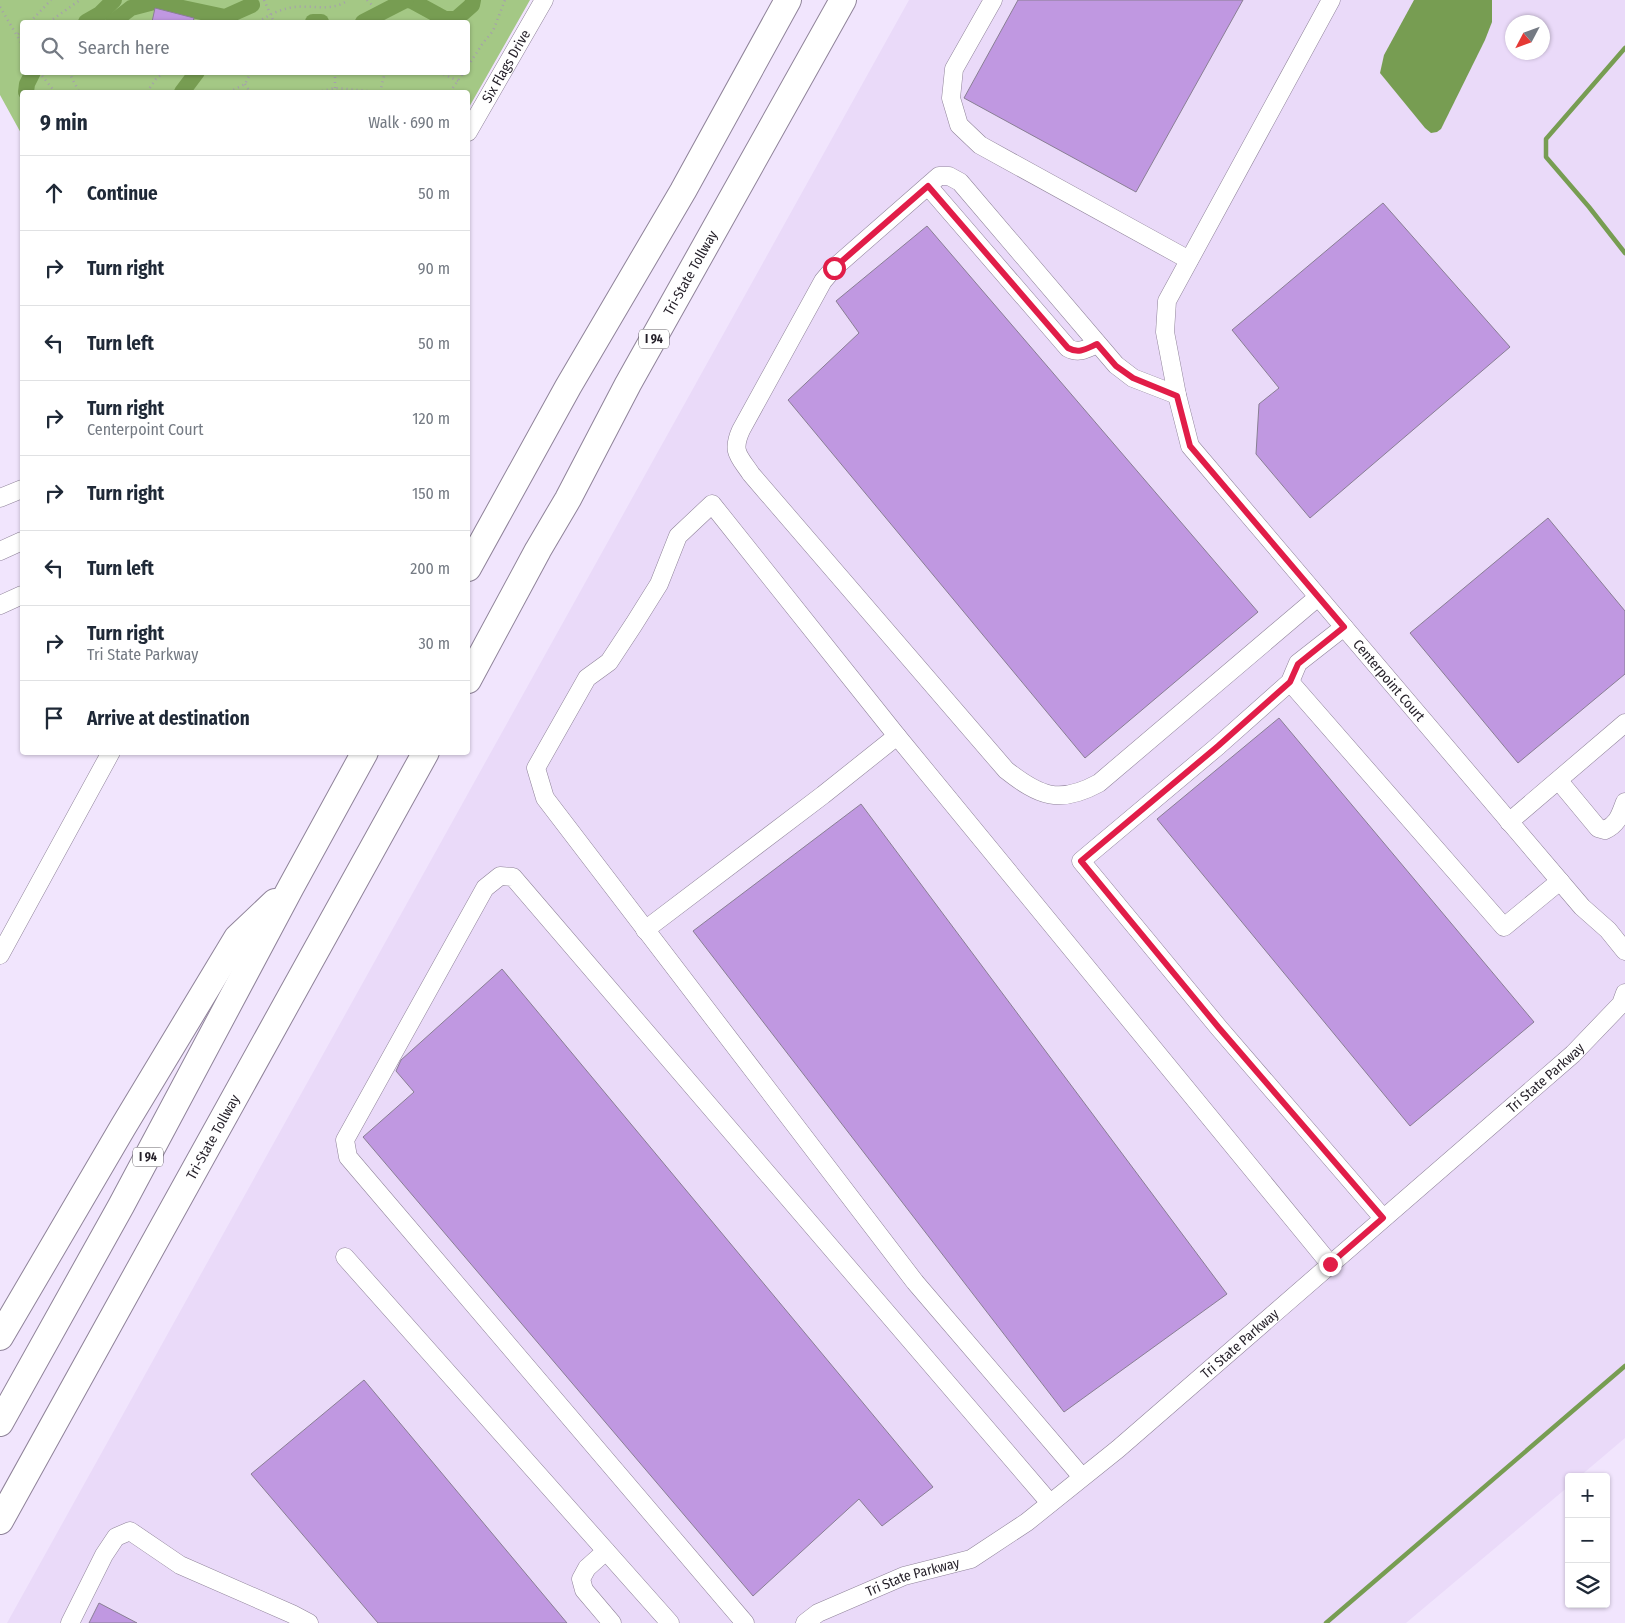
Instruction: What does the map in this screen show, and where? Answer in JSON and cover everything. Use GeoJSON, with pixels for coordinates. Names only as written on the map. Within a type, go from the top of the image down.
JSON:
{"type":"FeatureCollection","features":[{"type":"Feature","properties":{"kind":"highway"},"geometry":{"type":"LineString","coordinates":[[470,564],[568,387],[683,191],[788,0]]}},
{"type":"Feature","properties":{"kind":"highway","name":"Tri-State Tollway"},"geometry":{"type":"LineString","coordinates":[[470,676],[538,550],[568,500],[628,384],[844,0]]}},
{"type":"Feature","properties":{"kind":"highway","name":"I 94"},"geometry":{"type":"LineString","coordinates":[[0,1423],[121,1206],[290,887],[363,755]]}},
{"type":"Feature","properties":{"kind":"highway","name":"Tri-State Tollway"},"geometry":{"type":"LineString","coordinates":[[0,1522],[424,755]]}},
{"type":"Feature","properties":{"kind":"highway"},"geometry":{"type":"LineString","coordinates":[[0,1337],[237,938],[290,887]]}},
{"type":"Feature","properties":{"kind":"street","name":"Six Flags Drive"},"geometry":{"type":"LineString","coordinates":[[470,129],[544,0]]}},
{"type":"Feature","properties":{"kind":"street"},"geometry":{"type":"LineString","coordinates":[[993,0],[954,70],[951,98],[959,125],[980,145],[1189,260]]}},
{"type":"Feature","properties":{"kind":"street","name":"Centerpoint Court"},"geometry":{"type":"LineString","coordinates":[[1331,0],[1167,301],[1165,332],[1177,396],[1190,446],[1582,907],[1608,930],[1625,951]]}},
{"type":"Feature","properties":{"kind":"street"},"geometry":{"type":"LineString","coordinates":[[1177,396],[1133,378],[1116,366],[960,182],[949,176],[939,176],[834,268],[823,281],[741,430],[736,441],[737,453],[752,474],[1006,770],[1026,785],[1044,794],[1065,797],[1083,792],[1099,784],[1318,597]]}},
{"type":"Feature","properties":{"kind":"street"},"geometry":{"type":"LineString","coordinates":[[928,186],[1068,348],[1082,351],[1097,344]]}},
{"type":"Feature","properties":{"kind":"street"},"geometry":{"type":"LineString","coordinates":[[990,257],[1009,240]]}},
{"type":"Feature","properties":{"kind":"street"},"geometry":{"type":"LineString","coordinates":[[0,498],[20,490]]}},
{"type":"Feature","properties":{"kind":"street"},"geometry":{"type":"LineString","coordinates":[[1082,1477],[915,1282],[545,798],[536,768],[587,678],[609,662],[639,616],[659,584],[678,536],[712,504],[897,736],[1330,1264]]}},
{"type":"Feature","properties":{"kind":"street"},"geometry":{"type":"LineString","coordinates":[[0,551],[20,542]]}},
{"type":"Feature","properties":{"kind":"street"},"geometry":{"type":"LineString","coordinates":[[0,605],[20,596]]}},
{"type":"Feature","properties":{"kind":"street"},"geometry":{"type":"LineString","coordinates":[[1344,627],[1298,664],[1290,682],[1218,746],[1081,861],[1219,1028],[1383,1218]]}},
{"type":"Feature","properties":{"kind":"street"},"geometry":{"type":"LineString","coordinates":[[1290,682],[1504,927],[1560,881]]}},
{"type":"Feature","properties":{"kind":"street"},"geometry":{"type":"LineString","coordinates":[[1509,822],[1625,723]]}},
{"type":"Feature","properties":{"kind":"street"},"geometry":{"type":"LineString","coordinates":[[645,930],[823,795],[897,736]]}},
{"type":"Feature","properties":{"kind":"street"},"geometry":{"type":"LineString","coordinates":[[0,956],[109,755]]}},
{"type":"Feature","properties":{"kind":"street"},"geometry":{"type":"LineString","coordinates":[[1559,781],[1598,828],[1605,830],[1613,826],[1618,820],[1625,802]]}},
{"type":"Feature","properties":{"kind":"street"},"geometry":{"type":"LineString","coordinates":[[745,1623],[348,1157],[345,1140],[485,888],[500,876],[513,877],[1050,1503]]}},
{"type":"Feature","properties":{"kind":"street","name":"Tri State Parkway"},"geometry":{"type":"LineString","coordinates":[[805,1623],[818,1613],[904,1576],[971,1559],[1027,1522],[1118,1449],[1573,1054],[1621,1004],[1625,993]]}},
{"type":"Feature","properties":{"kind":"street"},"geometry":{"type":"LineString","coordinates":[[345,1257],[670,1623]]}},
{"type":"Feature","properties":{"kind":"street"},"geometry":{"type":"LineString","coordinates":[[70,1623],[104,1555],[116,1537],[130,1531],[180,1565],[309,1623]]}},
{"type":"Feature","properties":{"kind":"street"},"geometry":{"type":"LineString","coordinates":[[606,1551],[587,1568],[581,1579],[584,1590],[612,1623]]}},
{"type":"Feature","properties":{"kind":"path"},"geometry":{"type":"LineString","coordinates":[[32,20],[51,0]]}},
{"type":"Feature","properties":{"kind":"path"},"geometry":{"type":"LineString","coordinates":[[73,0],[76,4]]}},
{"type":"Feature","properties":{"kind":"path"},"geometry":{"type":"LineString","coordinates":[[52,20],[80,0]]}},
{"type":"Feature","properties":{"kind":"path"},"geometry":{"type":"LineString","coordinates":[[264,0],[273,20]]}},
{"type":"Feature","properties":{"kind":"path"},"geometry":{"type":"LineString","coordinates":[[261,20],[271,14],[295,7],[335,7],[348,0]]}},
{"type":"Feature","properties":{"kind":"path"},"geometry":{"type":"LineString","coordinates":[[367,0],[372,5]]}},
{"type":"Feature","properties":{"kind":"path"},"geometry":{"type":"LineString","coordinates":[[470,63],[482,43],[494,31],[505,0]]}},
{"type":"Feature","properties":{"kind":"path"},"geometry":{"type":"LineString","coordinates":[[0,6],[20,39]]}},
{"type":"Feature","properties":{"kind":"path"},"geometry":{"type":"LineString","coordinates":[[41,75],[53,90]]}},
{"type":"Feature","properties":{"kind":"path"},"geometry":{"type":"LineString","coordinates":[[70,75],[77,90]]}},
{"type":"Feature","properties":{"kind":"path"},"geometry":{"type":"LineString","coordinates":[[148,90],[161,75]]}},
{"type":"Feature","properties":{"kind":"path"},"geometry":{"type":"LineString","coordinates":[[233,90],[245,84],[250,75]]}},
{"type":"Feature","properties":{"kind":"path"},"geometry":{"type":"LineString","coordinates":[[335,75],[335,88]]}},
{"type":"Feature","properties":{"kind":"path"},"geometry":{"type":"LineString","coordinates":[[380,90],[384,75]]}},
{"type":"Feature","properties":{"kind":"path"},"geometry":{"type":"LineString","coordinates":[[445,75],[459,82]]}},
{"type":"Feature","properties":{"kind":"path"},"geometry":{"type":"LineString","coordinates":[[452,90],[462,75]]}},
{"type":"Feature","properties":{"kind":"path"},"geometry":{"type":"LineString","coordinates":[[245,84],[249,90]]}},
{"type":"Feature","properties":{"kind":"path"},"geometry":{"type":"LineString","coordinates":[[326,90],[335,88],[358,90]]}},
{"type":"Feature","properties":{"kind":"shaded area"},"geometry":{"type":"Polygon","coordinates":[[[0,0],[530,0],[470,105],[470,90],[20,90],[20,131],[0,95],[0,0]]]}},
{"type":"Feature","properties":{"kind":"shaded area"},"geometry":{"type":"Polygon","coordinates":[[[909,0],[1625,0],[1625,1438],[1584,1473],[1565,1473],[1565,1489],[1406,1623],[7,1623],[909,0]]]}},
{"type":"Feature","properties":{"kind":"shaded area"},"geometry":{"type":"Polygon","coordinates":[[[1414,0],[1492,0],[1492,22],[1485,40],[1441,129],[1431,133],[1380,73],[1384,55],[1414,0]]]}},
{"type":"Feature","properties":{"kind":"building"},"geometry":{"type":"Polygon","coordinates":[[[1018,0],[1243,0],[1136,192],[964,98],[1018,0]]]}},
{"type":"Feature","properties":{"kind":"building"},"geometry":{"type":"Polygon","coordinates":[[[155,8],[194,18],[194,20],[152,20],[155,8]]]}},
{"type":"Feature","properties":{"kind":"building"},"geometry":{"type":"Polygon","coordinates":[[[1383,203],[1510,347],[1310,518],[1256,454],[1259,404],[1279,388],[1232,330],[1383,203]]]}},
{"type":"Feature","properties":{"kind":"building"},"geometry":{"type":"Polygon","coordinates":[[[927,226],[1258,612],[1085,758],[788,400],[859,333],[836,301],[927,226]]]}},
{"type":"Feature","properties":{"kind":"building"},"geometry":{"type":"Polygon","coordinates":[[[1548,518],[1625,611],[1625,674],[1518,763],[1410,633],[1548,518]]]}},
{"type":"Feature","properties":{"kind":"building"},"geometry":{"type":"Polygon","coordinates":[[[1279,718],[1534,1022],[1410,1126],[1157,819],[1279,718]]]}},
{"type":"Feature","properties":{"kind":"building"},"geometry":{"type":"Polygon","coordinates":[[[861,804],[1227,1294],[1064,1412],[693,931],[861,804]]]}},
{"type":"Feature","properties":{"kind":"building"},"geometry":{"type":"Polygon","coordinates":[[[502,969],[933,1487],[882,1526],[859,1499],[753,1596],[363,1137],[414,1092],[396,1071],[401,1060],[502,969]]]}},
{"type":"Feature","properties":{"kind":"building"},"geometry":{"type":"Polygon","coordinates":[[[364,1380],[567,1623],[378,1623],[251,1474],[364,1380]]]}},
{"type":"Feature","properties":{"kind":"building"},"geometry":{"type":"Polygon","coordinates":[[[99,1603],[137,1623],[89,1623],[99,1603]]]}},
{"type":"Feature","properties":{"kind":"waterway"},"geometry":{"type":"LineString","coordinates":[[90,20],[100,14],[114,0]]}},
{"type":"Feature","properties":{"kind":"waterway"},"geometry":{"type":"LineString","coordinates":[[367,20],[406,0]]}},
{"type":"Feature","properties":{"kind":"waterway"},"geometry":{"type":"LineString","coordinates":[[407,0],[445,19],[456,19],[472,5],[473,0]]}},
{"type":"Feature","properties":{"kind":"waterway"},"geometry":{"type":"LineString","coordinates":[[116,20],[131,8],[154,2],[225,17],[252,5]]}},
{"type":"Feature","properties":{"kind":"waterway"},"geometry":{"type":"LineString","coordinates":[[1625,48],[1546,139],[1546,157],[1625,253]]}},
{"type":"Feature","properties":{"kind":"waterway"},"geometry":{"type":"LineString","coordinates":[[26,90],[32,75]]}},
{"type":"Feature","properties":{"kind":"waterway"},"geometry":{"type":"LineString","coordinates":[[184,90],[195,75]]}},
{"type":"Feature","properties":{"kind":"waterway"},"geometry":{"type":"LineString","coordinates":[[1326,1623],[1625,1366]]}},
{"type":"Feature","properties":{"kind":"route"},"geometry":{"type":"LineString","coordinates":[[834,268],[928,186],[1068,348],[1082,351],[1097,344],[1116,366],[1133,378],[1177,396],[1190,446],[1344,627],[1298,664],[1290,682],[1218,746],[1081,861],[1219,1028],[1383,1218],[1330,1264]]}}]}
